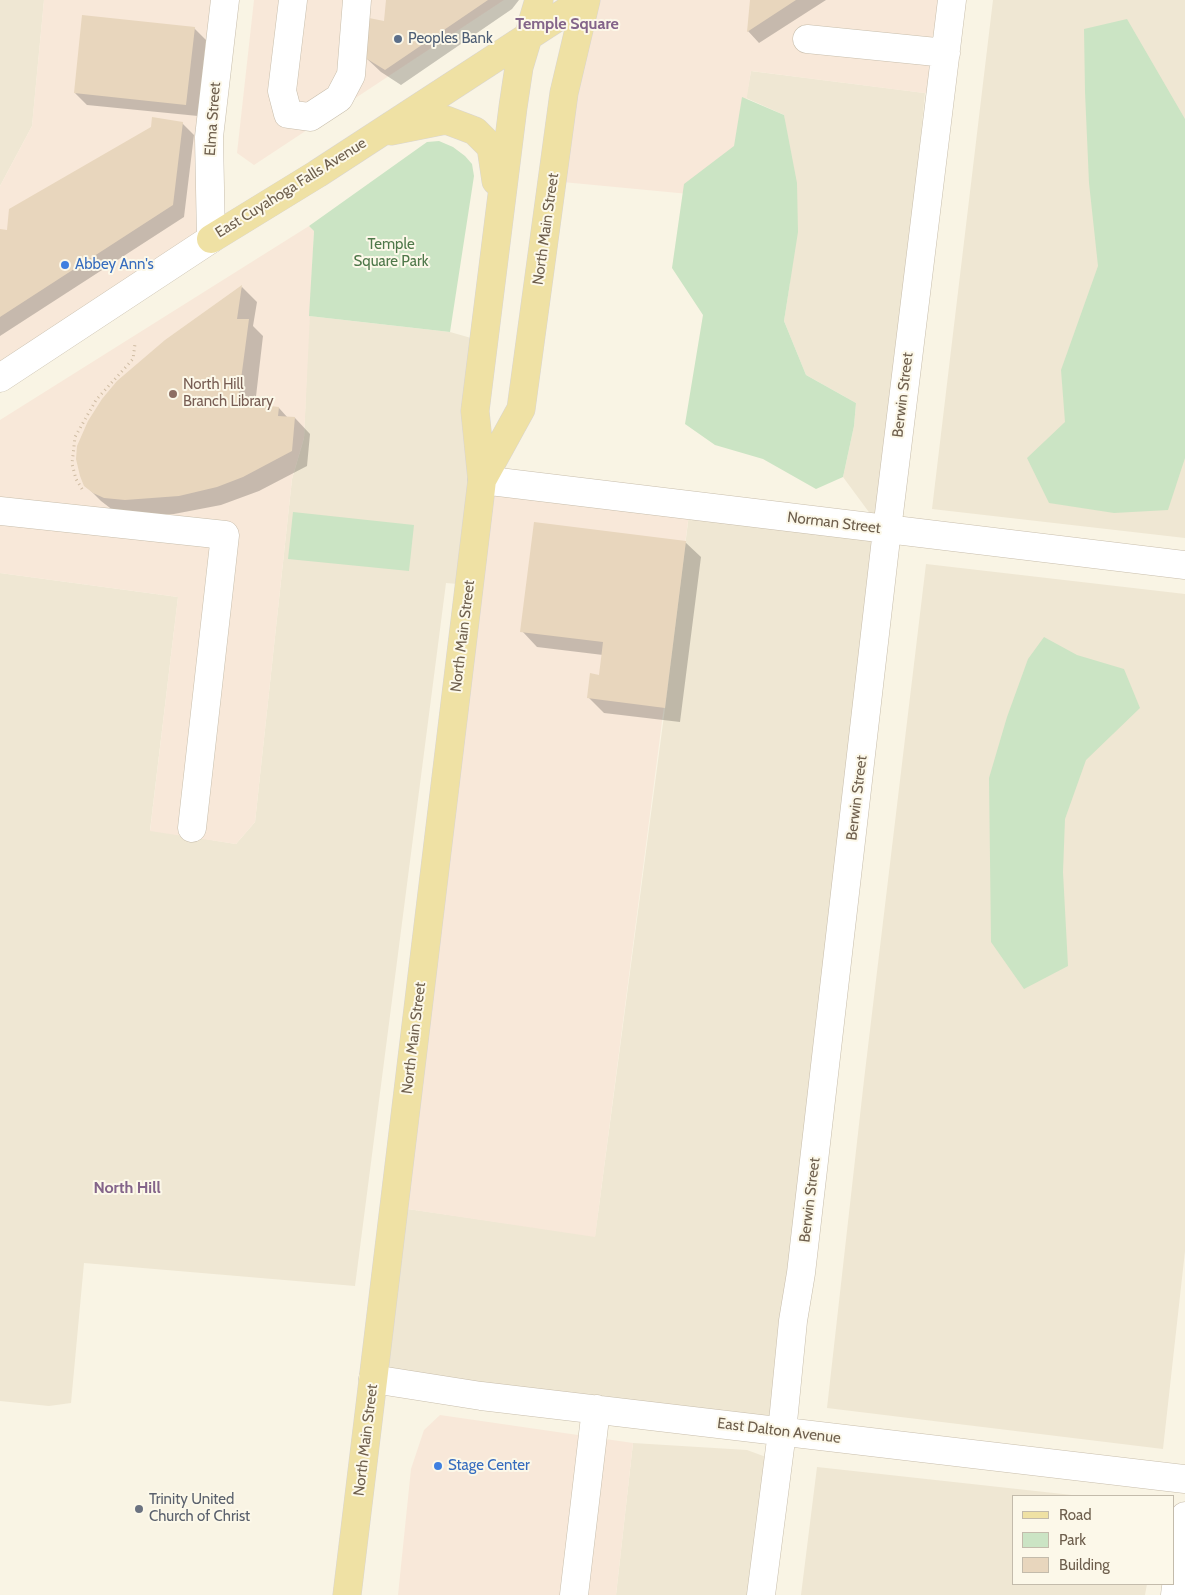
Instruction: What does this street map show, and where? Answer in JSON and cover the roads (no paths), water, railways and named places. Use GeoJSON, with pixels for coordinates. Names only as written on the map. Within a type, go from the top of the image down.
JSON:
{"type":"FeatureCollection","features":[{"type":"Feature","properties":{"kind":"main road","name":"North Main Street"},"geometry":{"type":"LineString","coordinates":[[347,1595],[482,480],[475,411],[519,68],[539,0]]}},
{"type":"Feature","properties":{"kind":"main road","name":"East Cuyahoga Falls Avenue"},"geometry":{"type":"LineString","coordinates":[[211,238],[309,179],[585,0]]}},
{"type":"Feature","properties":{"kind":"main road","name":"North Main Street"},"geometry":{"type":"LineString","coordinates":[[482,480],[521,409],[564,93],[585,0]]}},
{"type":"Feature","properties":{"kind":"main road"},"geometry":{"type":"LineString","coordinates":[[377,134],[446,120],[474,131],[491,147],[496,173],[498,239]]}},
{"type":"Feature","properties":{"kind":"street","name":"Elma Street"},"geometry":{"type":"LineString","coordinates":[[211,238],[208,137],[225,0]]}},
{"type":"Feature","properties":{"kind":"street"},"geometry":{"type":"LineString","coordinates":[[293,0],[282,91],[288,114],[310,117],[339,98],[351,75],[357,0]]}},
{"type":"Feature","properties":{"kind":"street","name":"Berwin Street"},"geometry":{"type":"LineString","coordinates":[[761,1595],[805,1243],[887,530],[952,0]]}},
{"type":"Feature","properties":{"kind":"street"},"geometry":{"type":"LineString","coordinates":[[807,38],[946,53]]}},
{"type":"Feature","properties":{"kind":"street","name":"East Cuyahoga Falls Avenue"},"geometry":{"type":"LineString","coordinates":[[0,378],[211,238]]}},
{"type":"Feature","properties":{"kind":"street","name":"Norman Street"},"geometry":{"type":"LineString","coordinates":[[482,480],[1185,565]]}},
{"type":"Feature","properties":{"kind":"street"},"geometry":{"type":"LineString","coordinates":[[0,511],[225,535],[192,828]]}},
{"type":"Feature","properties":{"kind":"street","name":"East Dalton Avenue"},"geometry":{"type":"LineString","coordinates":[[373,1379],[481,1396],[1185,1478]]}},
{"type":"Feature","properties":{"kind":"street"},"geometry":{"type":"LineString","coordinates":[[574,1595],[596,1409]]}},
{"type":"Feature","properties":{"kind":"street"},"geometry":{"type":"LineString","coordinates":[[1176,1595],[1185,1516]]}},
{"type":"Feature","properties":{"kind":"place","name":"Peoples Bank"},"geometry":{"type":"Point","coordinates":[398,39]}},
{"type":"Feature","properties":{"kind":"place","name":"Abbey Ann's"},"geometry":{"type":"Point","coordinates":[65,265]}},
{"type":"Feature","properties":{"kind":"place","name":"North Hill Branch Library"},"geometry":{"type":"Point","coordinates":[173,394]}},
{"type":"Feature","properties":{"kind":"place","name":"Stage Center"},"geometry":{"type":"Point","coordinates":[438,1466]}},
{"type":"Feature","properties":{"kind":"place","name":"Trinity United Church of Christ"},"geometry":{"type":"Point","coordinates":[139,1509]}},
{"type":"Feature","properties":{"kind":"district","name":"Temple Square"},"geometry":{"type":"Point","coordinates":[567,24]}},
{"type":"Feature","properties":{"kind":"district","name":"North Hill"},"geometry":{"type":"Point","coordinates":[127,1188]}},
{"type":"Feature","properties":{"kind":"park label","name":"Temple Square Park"},"geometry":{"type":"Point","coordinates":[391,254]}}]}
